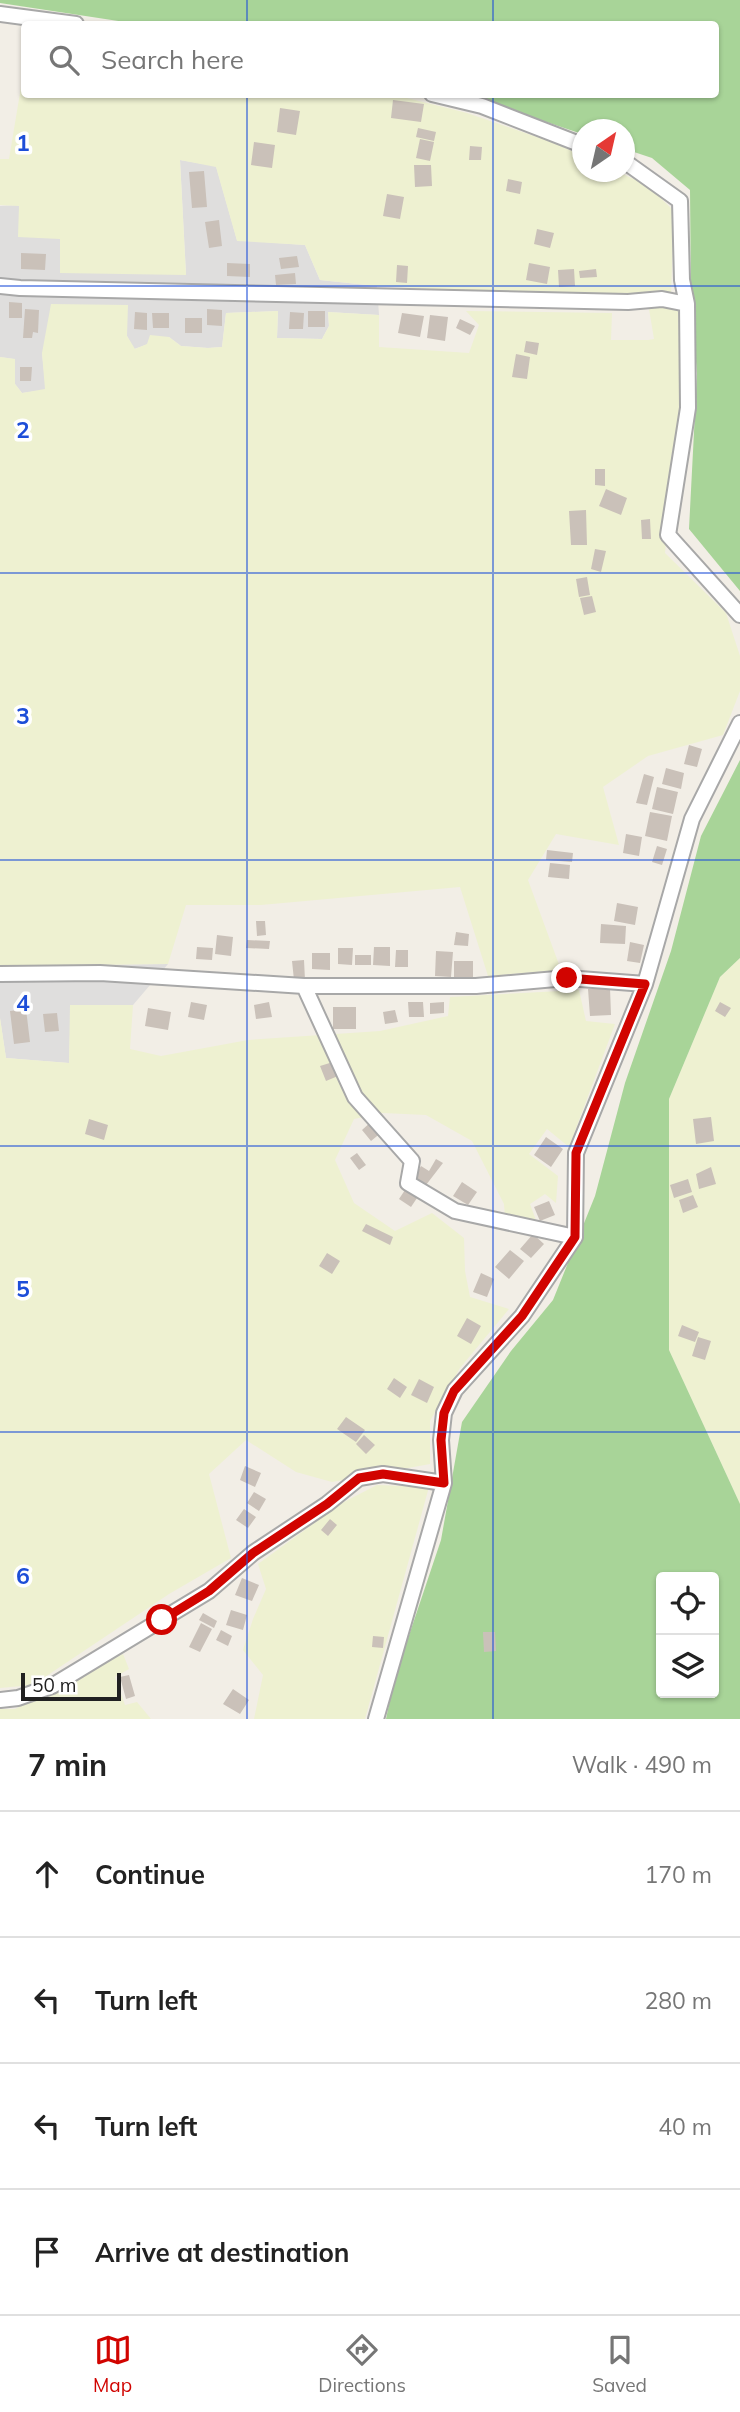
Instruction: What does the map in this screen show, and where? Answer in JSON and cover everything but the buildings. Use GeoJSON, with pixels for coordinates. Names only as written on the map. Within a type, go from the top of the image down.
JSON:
{"type":"FeatureCollection","features":[{"type":"Feature","properties":{"kind":"street"},"geometry":{"type":"LineString","coordinates":[[0,13],[55,21]]}},
{"type":"Feature","properties":{"kind":"street"},"geometry":{"type":"LineString","coordinates":[[449,98],[482,106],[572,141]]}},
{"type":"Feature","properties":{"kind":"street"},"geometry":{"type":"LineString","coordinates":[[635,167],[680,201],[682,280],[687,304],[688,408],[668,535],[740,615]]}},
{"type":"Feature","properties":{"kind":"street"},"geometry":{"type":"LineString","coordinates":[[0,286],[601,302],[662,299],[687,304]]}},
{"type":"Feature","properties":{"kind":"street"},"geometry":{"type":"LineString","coordinates":[[376,1719],[444,1483],[441,1440],[444,1413],[454,1391],[522,1316],[575,1237],[576,1153],[645,984],[692,819],[740,723]]}},
{"type":"Feature","properties":{"kind":"street"},"geometry":{"type":"LineString","coordinates":[[0,974],[100,973],[304,986],[476,986],[567,978],[645,984]]}},
{"type":"Feature","properties":{"kind":"street"},"geometry":{"type":"LineString","coordinates":[[304,986],[355,1097],[411,1161],[408,1183],[455,1211],[575,1237]]}},
{"type":"Feature","properties":{"kind":"street"},"geometry":{"type":"LineString","coordinates":[[0,1700],[18,1698],[52,1686],[209,1591],[253,1553],[327,1504],[359,1478],[383,1474],[444,1483]]}},
{"type":"Feature","properties":{"kind":"shaded area"},"geometry":{"type":"Polygon","coordinates":[[[180,160],[216,166],[237,240],[305,245],[320,280],[377,286],[379,315],[328,312],[329,326],[322,339],[277,338],[278,311],[226,313],[222,347],[181,346],[169,337],[134,349],[127,336],[42,353],[46,390],[22,393],[15,384],[14,359],[0,357],[0,206],[19,205],[60,239],[186,274],[180,160]]]}},
{"type":"Feature","properties":{"kind":"shaded area"},"geometry":{"type":"Polygon","coordinates":[[[168,964],[133,1005],[71,1005],[69,1063],[6,1058],[0,1018],[0,966],[168,964]]]}},
{"type":"Feature","properties":{"kind":"green space"},"geometry":{"type":"Polygon","coordinates":[[[0,0],[740,0],[740,591],[689,529],[697,374],[691,298],[690,190],[652,158],[635,152],[635,119],[572,119],[572,131],[475,98],[719,98],[719,21],[118,21],[0,3],[0,0]]]}},
{"type":"Feature","properties":{"kind":"green space"},"geometry":{"type":"Polygon","coordinates":[[[21,87],[21,98],[407,98],[467,113],[572,151],[572,182],[635,182],[635,180],[647,185],[674,211],[671,294],[614,299],[377,286],[320,280],[305,245],[237,241],[216,167],[180,160],[186,275],[60,273],[60,239],[18,237],[19,206],[0,205],[0,159],[9,159],[21,87]]]}},
{"type":"Feature","properties":{"kind":"green space"},"geometry":{"type":"Polygon","coordinates":[[[648,303],[679,307],[682,358],[679,417],[671,458],[665,553],[726,613],[740,656],[740,691],[723,735],[648,756],[603,787],[619,845],[556,834],[528,880],[561,970],[488,976],[460,887],[261,905],[186,905],[168,964],[0,966],[0,357],[15,359],[15,384],[22,393],[45,389],[42,353],[51,304],[128,305],[127,336],[135,349],[147,344],[150,335],[169,337],[181,346],[222,347],[226,313],[278,311],[277,338],[322,339],[329,326],[328,312],[379,315],[379,347],[469,353],[479,325],[466,311],[612,313],[611,340],[648,340],[654,339],[648,303]]]}},
{"type":"Feature","properties":{"kind":"green space"},"geometry":{"type":"Polygon","coordinates":[[[740,760],[740,958],[720,977],[669,1099],[669,1350],[740,1504],[740,1719],[386,1719],[394,1680],[441,1540],[462,1422],[511,1351],[553,1300],[595,1196],[625,1083],[671,951],[701,836],[740,760]]]}},
{"type":"Feature","properties":{"kind":"green space"},"geometry":{"type":"Polygon","coordinates":[[[740,958],[740,1504],[669,1350],[669,1099],[720,977],[740,958]]]}},
{"type":"Feature","properties":{"kind":"green space"},"geometry":{"type":"Polygon","coordinates":[[[579,990],[586,1021],[615,1024],[569,1147],[547,1129],[529,1154],[558,1176],[556,1203],[545,1194],[530,1204],[537,1223],[505,1217],[504,1204],[472,1141],[426,1115],[383,1113],[354,1119],[335,1160],[354,1203],[395,1231],[432,1213],[464,1238],[465,1271],[470,1297],[509,1309],[460,1368],[430,1421],[430,1464],[332,1482],[296,1472],[246,1440],[209,1474],[231,1558],[169,1594],[33,1685],[0,1688],[0,1018],[6,1058],[69,1063],[70,1005],[133,1005],[130,1049],[161,1056],[248,1040],[380,1031],[448,1016],[450,997],[579,990]]]}},
{"type":"Feature","properties":{"kind":"green space"},"geometry":{"type":"Polygon","coordinates":[[[377,1485],[429,1487],[365,1719],[254,1719],[263,1675],[243,1650],[266,1589],[258,1564],[342,1503],[377,1485]]]}},
{"type":"Feature","properties":{"kind":"green space"},"geometry":{"type":"Polygon","coordinates":[[[123,1654],[129,1669],[115,1677],[125,1705],[137,1702],[151,1719],[0,1719],[0,1709],[15,1709],[123,1654]]]}},
{"type":"Feature","properties":{"kind":"route"},"geometry":{"type":"LineString","coordinates":[[162,1620],[209,1591],[253,1553],[327,1504],[359,1478],[383,1474],[444,1483],[441,1440],[444,1413],[454,1391],[522,1316],[575,1237],[576,1153],[645,984],[567,978]]}}]}
